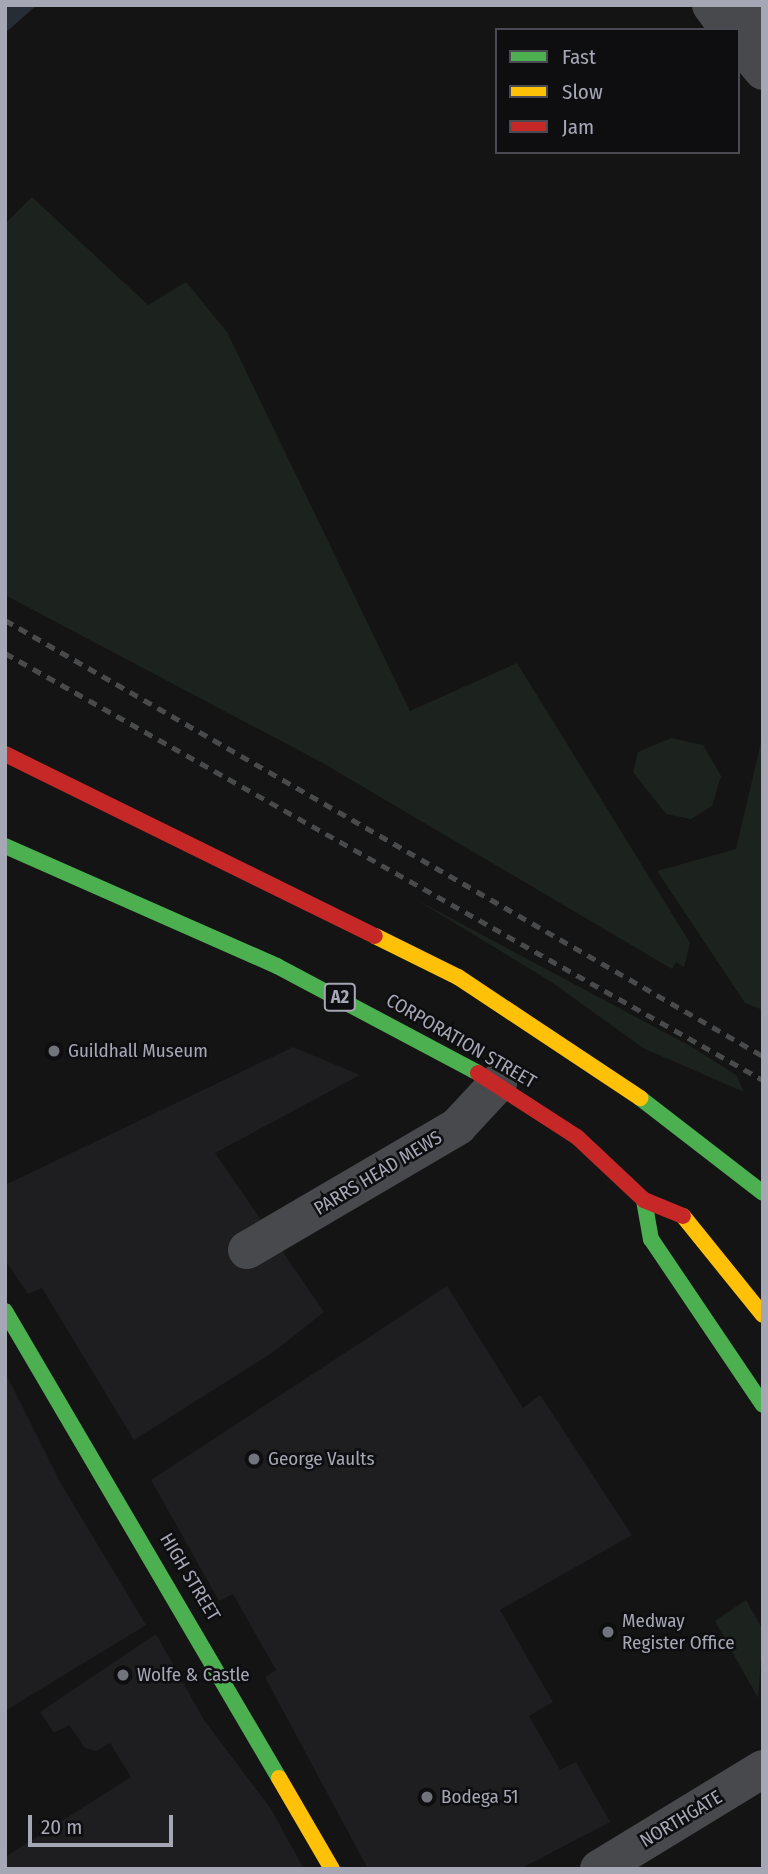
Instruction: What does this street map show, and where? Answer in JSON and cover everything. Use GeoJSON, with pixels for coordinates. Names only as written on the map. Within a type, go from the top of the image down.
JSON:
{"type":"FeatureCollection","features":[{"type":"Feature","properties":{"kind":"main road"},"geometry":{"type":"LineString","coordinates":[[5,754],[458,977],[599,1066],[763,1193]]}},
{"type":"Feature","properties":{"kind":"main road","name":"CORPORATION STREET"},"geometry":{"type":"LineString","coordinates":[[5,846],[289,972],[498,1083],[577,1137],[644,1200],[684,1216],[758,1295]]}},
{"type":"Feature","properties":{"kind":"main road"},"geometry":{"type":"LineString","coordinates":[[644,1200],[651,1239],[763,1405]]}},
{"type":"Feature","properties":{"kind":"main road","name":"HIGH STREET"},"geometry":{"type":"LineString","coordinates":[[5,1311],[332,1869]]}},
{"type":"Feature","properties":{"kind":"street"},"geometry":{"type":"LineString","coordinates":[[711,5],[728,28]]}},
{"type":"Feature","properties":{"kind":"street"},"geometry":{"type":"LineString","coordinates":[[754,5],[763,28]]}},
{"type":"Feature","properties":{"kind":"street"},"geometry":{"type":"LineString","coordinates":[[740,43],[763,71]]}},
{"type":"Feature","properties":{"kind":"street","name":"PARRS HEAD MEWS"},"geometry":{"type":"LineString","coordinates":[[247,1250],[458,1126],[498,1083]]}},
{"type":"Feature","properties":{"kind":"street","name":"NORTHGATE"},"geometry":{"type":"LineString","coordinates":[[599,1869],[763,1769]]}},
{"type":"Feature","properties":{"kind":"shaded area"},"geometry":{"type":"Polygon","coordinates":[[[5,5],[37,5],[5,33],[5,5]]]}},
{"type":"Feature","properties":{"kind":"shaded area"},"geometry":{"type":"Polygon","coordinates":[[[32,197],[148,305],[186,282],[227,332],[410,711],[517,663],[690,943],[684,967],[676,962],[672,969],[321,762],[5,595],[5,224],[32,197]]]}},
{"type":"Feature","properties":{"kind":"shaded area"},"geometry":{"type":"Polygon","coordinates":[[[763,734],[763,1010],[745,1003],[657,871],[736,849],[763,734]]]}},
{"type":"Feature","properties":{"kind":"shaded area"},"geometry":{"type":"Polygon","coordinates":[[[671,738],[703,745],[721,776],[712,806],[691,819],[666,814],[633,772],[638,752],[671,738]]]}},
{"type":"Feature","properties":{"kind":"shaded area"},"geometry":{"type":"Polygon","coordinates":[[[417,900],[690,1046],[736,1075],[744,1092],[643,1048],[553,983],[417,900]]]}},
{"type":"Feature","properties":{"kind":"shaded area"},"geometry":{"type":"Polygon","coordinates":[[[293,1047],[360,1075],[215,1153],[324,1312],[272,1353],[134,1440],[42,1288],[28,1294],[5,1260],[5,1185],[293,1047]]]}},
{"type":"Feature","properties":{"kind":"shaded area"},"geometry":{"type":"Polygon","coordinates":[[[447,1286],[523,1408],[540,1395],[632,1535],[500,1610],[553,1702],[529,1716],[560,1770],[576,1762],[610,1822],[520,1869],[368,1869],[265,1677],[276,1670],[233,1594],[219,1601],[151,1480],[447,1286]]]}},
{"type":"Feature","properties":{"kind":"shaded area"},"geometry":{"type":"Polygon","coordinates":[[[5,1372],[60,1482],[146,1625],[5,1711],[5,1372]]]}},
{"type":"Feature","properties":{"kind":"shaded area"},"geometry":{"type":"Polygon","coordinates":[[[746,1600],[763,1630],[758,1698],[715,1621],[746,1600]]]}},
{"type":"Feature","properties":{"kind":"shaded area"},"geometry":{"type":"Polygon","coordinates":[[[156,1634],[204,1720],[271,1809],[304,1869],[5,1869],[5,1857],[131,1777],[110,1743],[96,1751],[85,1748],[69,1725],[54,1733],[40,1712],[156,1634]]]}},
{"type":"Feature","properties":{"kind":"railway"},"geometry":{"type":"LineString","coordinates":[[5,620],[763,1056]]}},
{"type":"Feature","properties":{"kind":"railway"},"geometry":{"type":"LineString","coordinates":[[5,653],[763,1080]]}},
{"type":"Feature","properties":{"kind":"traffic: fast"},"geometry":{"type":"LineString","coordinates":[[5,846],[277,966],[478,1073]]}},
{"type":"Feature","properties":{"kind":"traffic: fast"},"geometry":{"type":"LineString","coordinates":[[640,1098],[763,1193]]}},
{"type":"Feature","properties":{"kind":"traffic: fast"},"geometry":{"type":"LineString","coordinates":[[644,1200],[651,1239],[763,1405]]}},
{"type":"Feature","properties":{"kind":"traffic: fast"},"geometry":{"type":"LineString","coordinates":[[5,1311],[279,1778]]}},
{"type":"Feature","properties":{"kind":"traffic: slow"},"geometry":{"type":"LineString","coordinates":[[375,936],[458,977],[640,1098]]}},
{"type":"Feature","properties":{"kind":"traffic: slow"},"geometry":{"type":"LineString","coordinates":[[683,1216],[763,1315]]}},
{"type":"Feature","properties":{"kind":"traffic: slow"},"geometry":{"type":"LineString","coordinates":[[279,1778],[332,1869]]}},
{"type":"Feature","properties":{"kind":"traffic: jam"},"geometry":{"type":"LineString","coordinates":[[5,754],[375,936]]}},
{"type":"Feature","properties":{"kind":"traffic: jam"},"geometry":{"type":"LineString","coordinates":[[478,1073],[577,1137],[644,1200],[683,1216]]}},
{"type":"Feature","properties":{"kind":"place","name":"Guildhall Museum"},"geometry":{"type":"Point","coordinates":[54,1051]}},
{"type":"Feature","properties":{"kind":"place","name":"George Vaults"},"geometry":{"type":"Point","coordinates":[254,1459]}},
{"type":"Feature","properties":{"kind":"place","name":"Medway Register Office"},"geometry":{"type":"Point","coordinates":[608,1632]}},
{"type":"Feature","properties":{"kind":"place","name":"Wolfe & Castle"},"geometry":{"type":"Point","coordinates":[123,1675]}},
{"type":"Feature","properties":{"kind":"place","name":"Bodega 51"},"geometry":{"type":"Point","coordinates":[427,1797]}}]}
